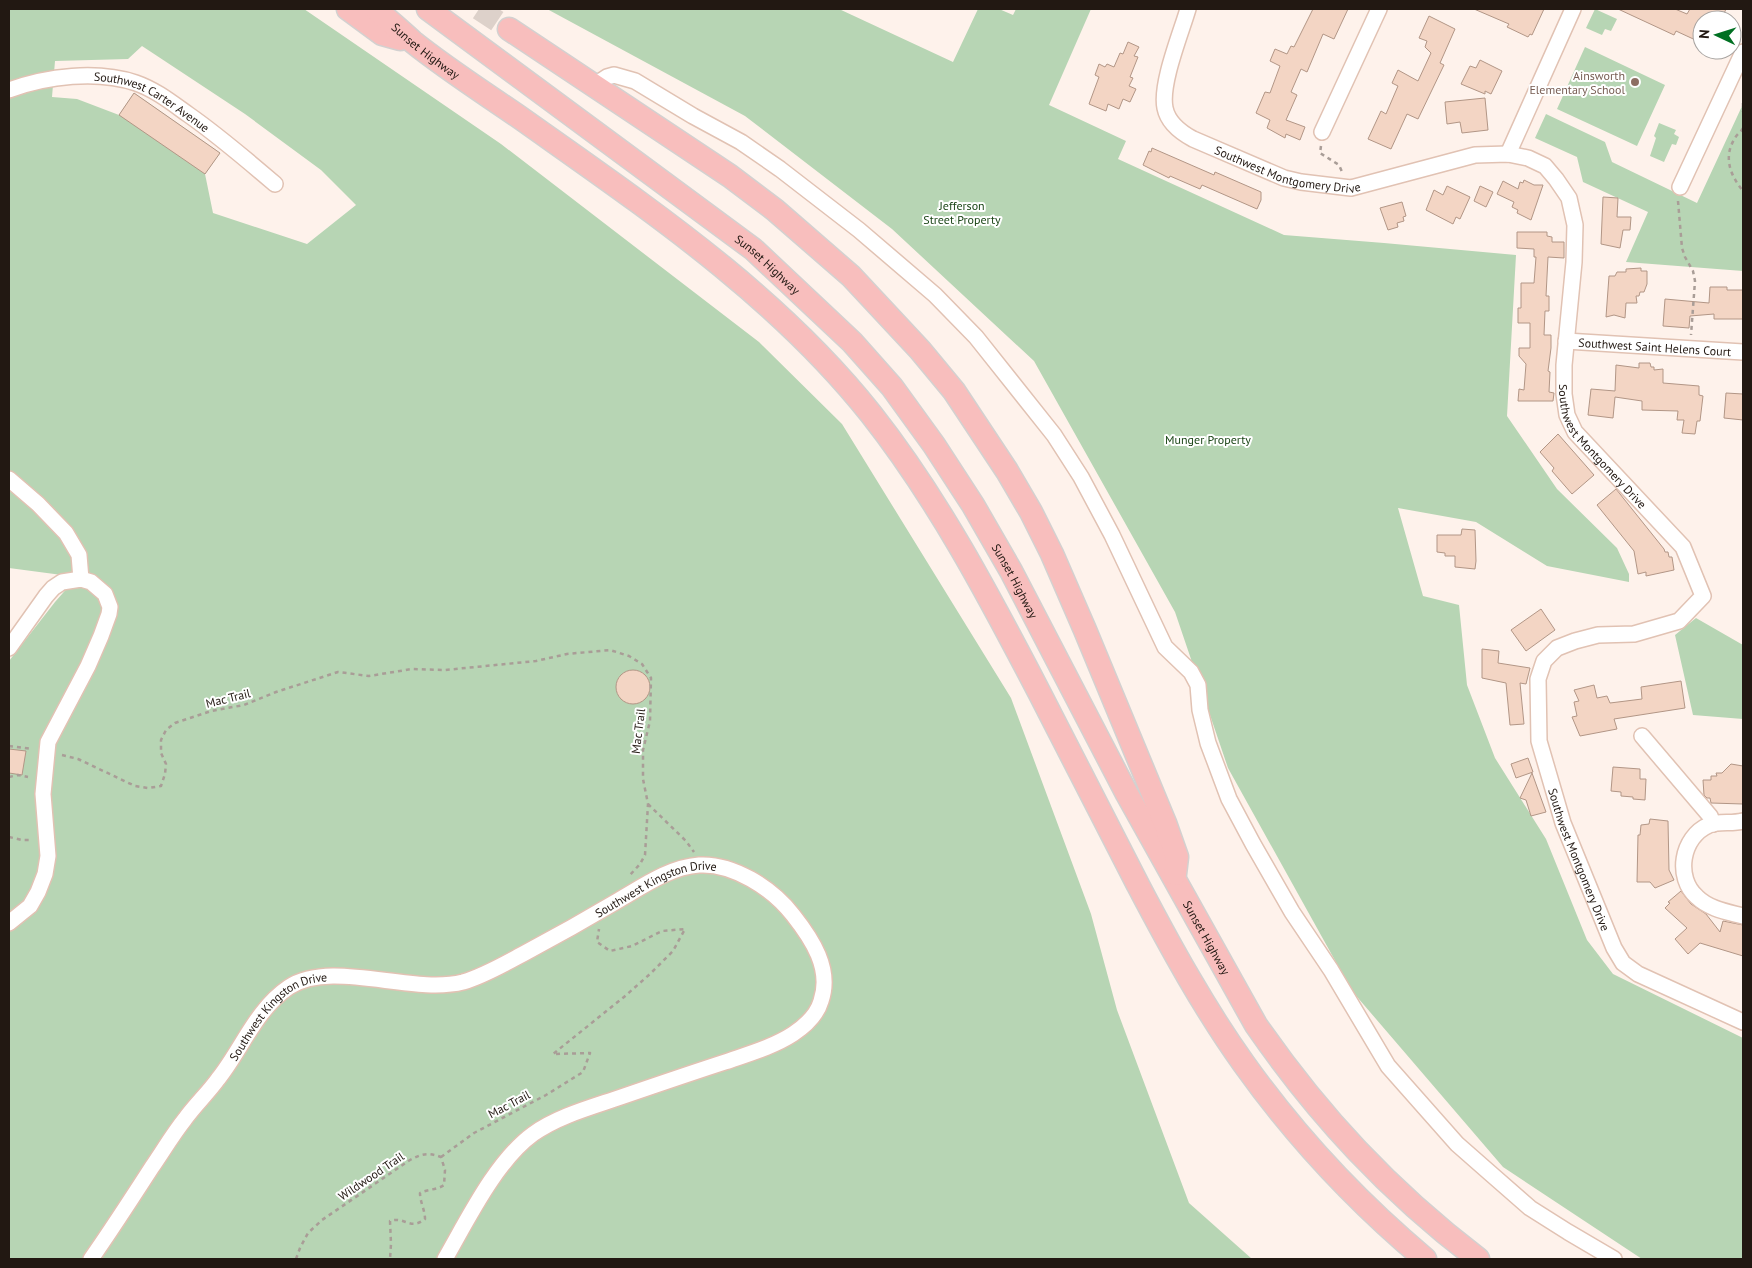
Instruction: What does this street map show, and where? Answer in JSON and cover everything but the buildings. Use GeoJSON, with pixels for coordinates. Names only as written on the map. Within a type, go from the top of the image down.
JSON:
{"type":"FeatureCollection","features":[{"type":"Feature","properties":{"kind":"highway"},"geometry":{"type":"LineString","coordinates":[[348,9],[382,34],[416,44]]}},
{"type":"Feature","properties":{"kind":"highway","name":"Sunset Highway"},"geometry":{"type":"LineString","coordinates":[[376,9],[416,44],[637,201],[736,277],[811,347],[841,379],[872,416],[930,497],[972,567],[1160,926],[1199,995],[1244,1064],[1336,1177],[1390,1230],[1425,1259]]}},
{"type":"Feature","properties":{"kind":"highway","name":"Sunset Highway"},"geometry":{"type":"LineString","coordinates":[[428,9],[753,248],[852,342],[892,387],[934,445],[973,505],[1011,571],[1127,794],[1256,1025],[1312,1101],[1351,1145],[1405,1199],[1478,1259]]}},
{"type":"Feature","properties":{"kind":"highway"},"geometry":{"type":"LineString","coordinates":[[509,29],[730,176],[816,244],[884,310],[954,391],[1007,471],[1031,512],[1052,554],[1165,823],[1177,857],[1174,880]]}},
{"type":"Feature","properties":{"kind":"street","name":"Southwest Montgomery Drive"},"geometry":{"type":"LineString","coordinates":[[1188,9],[1167,77],[1164,94],[1165,108],[1175,127],[1192,140],[1284,178],[1351,188],[1475,156],[1508,154],[1528,158],[1545,166],[1568,198],[1575,225],[1575,244],[1566,341],[1564,394],[1567,415],[1575,432],[1683,547],[1703,596],[1679,621],[1634,634],[1598,635],[1558,648],[1544,661],[1538,679],[1540,741],[1563,823],[1607,932],[1623,963],[1638,974],[1743,1022]]}},
{"type":"Feature","properties":{"kind":"street"},"geometry":{"type":"LineString","coordinates":[[1322,132],[1379,9]]}},
{"type":"Feature","properties":{"kind":"street"},"geometry":{"type":"LineString","coordinates":[[1508,154],[1573,9]]}},
{"type":"Feature","properties":{"kind":"street"},"geometry":{"type":"LineString","coordinates":[[1679,193],[1743,52]]}},
{"type":"Feature","properties":{"kind":"street"},"geometry":{"type":"LineString","coordinates":[[595,85],[606,77],[614,75],[635,81],[741,142],[780,169],[859,230],[935,295],[976,337],[1054,435],[1081,477],[1112,535],[1165,647],[1191,672],[1198,685],[1200,710],[1208,743],[1229,799],[1292,912],[1331,970],[1388,1066],[1457,1144],[1530,1208],[1614,1259]]}},
{"type":"Feature","properties":{"kind":"street","name":"Southwest Carter Avenue"},"geometry":{"type":"LineString","coordinates":[[9,90],[50,79],[81,76],[116,78],[137,84],[163,96],[228,143],[275,184]]}},
{"type":"Feature","properties":{"kind":"street","name":"Southwest Saint Helens Court"},"geometry":{"type":"LineString","coordinates":[[1566,341],[1743,352]]}},
{"type":"Feature","properties":{"kind":"street"},"geometry":{"type":"LineString","coordinates":[[9,479],[38,504],[66,533],[79,555],[81,579]]}},
{"type":"Feature","properties":{"kind":"street"},"geometry":{"type":"LineString","coordinates":[[9,648],[53,588],[62,582],[81,579],[91,582],[106,594],[110,614],[88,666],[48,742],[43,794],[48,856],[45,874],[30,906],[9,923]]}},
{"type":"Feature","properties":{"kind":"street"},"geometry":{"type":"LineString","coordinates":[[1642,736],[1710,816],[1713,824]]}},
{"type":"Feature","properties":{"kind":"street"},"geometry":{"type":"LineString","coordinates":[[1743,821],[1713,824],[1700,830],[1688,846],[1684,856],[1687,884],[1698,899],[1706,904],[1743,916]]}},
{"type":"Feature","properties":{"kind":"street","name":"Southwest Kingston Drive"},"geometry":{"type":"LineString","coordinates":[[91,1259],[185,1118],[219,1078],[265,1008],[292,986],[312,978],[338,976],[428,985],[446,985],[465,981],[493,970],[649,882],[679,869],[702,864],[723,867],[745,875],[787,907],[806,931],[818,952],[822,966],[824,990],[820,1006],[804,1026],[791,1035],[761,1050],[597,1105],[541,1129],[517,1148],[493,1179],[445,1259]]}},
{"type":"Feature","properties":{"kind":"path"},"geometry":{"type":"LineString","coordinates":[[1743,103],[1743,112]]}},
{"type":"Feature","properties":{"kind":"path"},"geometry":{"type":"LineString","coordinates":[[1743,128],[1731,146],[1728,157],[1730,171],[1743,191]]}},
{"type":"Feature","properties":{"kind":"path"},"geometry":{"type":"LineString","coordinates":[[1322,132],[1320,153],[1339,165],[1351,188]]}},
{"type":"Feature","properties":{"kind":"path"},"geometry":{"type":"LineString","coordinates":[[1679,193],[1682,248],[1695,281],[1692,332]]}},
{"type":"Feature","properties":{"kind":"path","name":"Mac Trail"},"geometry":{"type":"LineString","coordinates":[[60,755],[78,759],[135,786],[148,788],[161,786],[166,764],[161,753],[161,740],[166,730],[175,723],[211,711],[244,705],[276,692],[338,672],[369,676],[412,669],[445,670],[536,661],[567,654],[610,650],[629,656],[642,664],[650,678],[650,721],[643,750],[643,779],[648,804],[645,855],[640,864],[628,876]]}},
{"type":"Feature","properties":{"kind":"path"},"geometry":{"type":"LineString","coordinates":[[9,746],[32,749]]}},
{"type":"Feature","properties":{"kind":"path"},"geometry":{"type":"LineString","coordinates":[[9,777],[18,775],[28,777]]}},
{"type":"Feature","properties":{"kind":"path"},"geometry":{"type":"LineString","coordinates":[[648,804],[689,844],[702,864]]}},
{"type":"Feature","properties":{"kind":"path"},"geometry":{"type":"LineString","coordinates":[[9,837],[22,840],[46,839]]}},
{"type":"Feature","properties":{"kind":"path","name":"Mac Trail"},"geometry":{"type":"LineString","coordinates":[[441,1157],[474,1134],[546,1095],[583,1072],[590,1053],[552,1054],[650,974],[673,950],[685,929],[662,931],[632,946],[610,951],[597,942],[601,910]]}},
{"type":"Feature","properties":{"kind":"path","name":"Wildwood Trail"},"geometry":{"type":"LineString","coordinates":[[296,1259],[308,1233],[322,1220],[410,1160],[423,1154],[432,1153],[441,1157]]}},
{"type":"Feature","properties":{"kind":"path"},"geometry":{"type":"LineString","coordinates":[[390,1259],[390,1221],[396,1219],[410,1224],[419,1224],[425,1219],[420,1193],[426,1190],[439,1189],[444,1185],[444,1170],[441,1157]]}},
{"type":"Feature","properties":{"kind":"green space"},"geometry":{"type":"Polygon","coordinates":[[[9,9],[304,9],[501,144],[759,342],[842,424],[1011,698],[1091,914],[1117,1010],[1189,1203],[1252,1259],[9,1259],[9,661],[77,577],[9,568],[9,9]],[[142,46],[128,59],[55,61],[52,97],[77,99],[119,115],[134,93],[220,153],[205,174],[213,213],[307,244],[356,205],[321,170],[245,114],[142,46]]]}},
{"type":"Feature","properties":{"kind":"green space"},"geometry":{"type":"Polygon","coordinates":[[[547,9],[839,9],[953,62],[978,9],[999,9],[1013,15],[1016,9],[1091,9],[1049,105],[1126,141],[1118,159],[1284,235],[1516,255],[1507,416],[1557,489],[1617,548],[1629,574],[1629,582],[1547,566],[1476,522],[1398,508],[1423,596],[1459,605],[1467,685],[1495,758],[1546,839],[1587,940],[1613,974],[1743,1038],[1743,1259],[1642,1259],[1503,1167],[1352,991],[1228,768],[1175,612],[1034,361],[892,229],[745,116],[547,9]]]}},
{"type":"Feature","properties":{"kind":"green space"},"geometry":{"type":"Polygon","coordinates":[[[1595,9],[1617,19],[1611,31],[1605,29],[1602,35],[1586,28],[1595,9]]]}},
{"type":"Feature","properties":{"kind":"green space"},"geometry":{"type":"Polygon","coordinates":[[[1585,47],[1665,85],[1637,146],[1557,109],[1585,47]]]}},
{"type":"Feature","properties":{"kind":"green space"},"geometry":{"type":"Polygon","coordinates":[[[1743,104],[1743,271],[1626,262],[1648,212],[1583,182],[1577,157],[1535,138],[1546,114],[1605,142],[1612,162],[1697,203],[1743,104]]]}},
{"type":"Feature","properties":{"kind":"green space"},"geometry":{"type":"Polygon","coordinates":[[[1659,123],[1676,130],[1674,134],[1679,137],[1676,145],[1672,144],[1664,162],[1650,156],[1659,123]]]}},
{"type":"Feature","properties":{"kind":"green space"},"geometry":{"type":"Polygon","coordinates":[[[1696,618],[1743,645],[1743,719],[1693,715],[1675,635],[1696,618]]]}},
{"type":"Feature","properties":{"kind":"tunnel"},"geometry":{"type":"LineString","coordinates":[[479,9],[509,29]]}},
{"type":"Feature","properties":{"kind":"place","name":"Ainsworth Elementary School"},"geometry":{"type":"Point","coordinates":[1635,82]}},
{"type":"Feature","properties":{"kind":"park label","name":"Jefferson Street Property"},"geometry":{"type":"Point","coordinates":[962,212]}},
{"type":"Feature","properties":{"kind":"park label","name":"Munger Property"},"geometry":{"type":"Point","coordinates":[1208,439]}}]}
